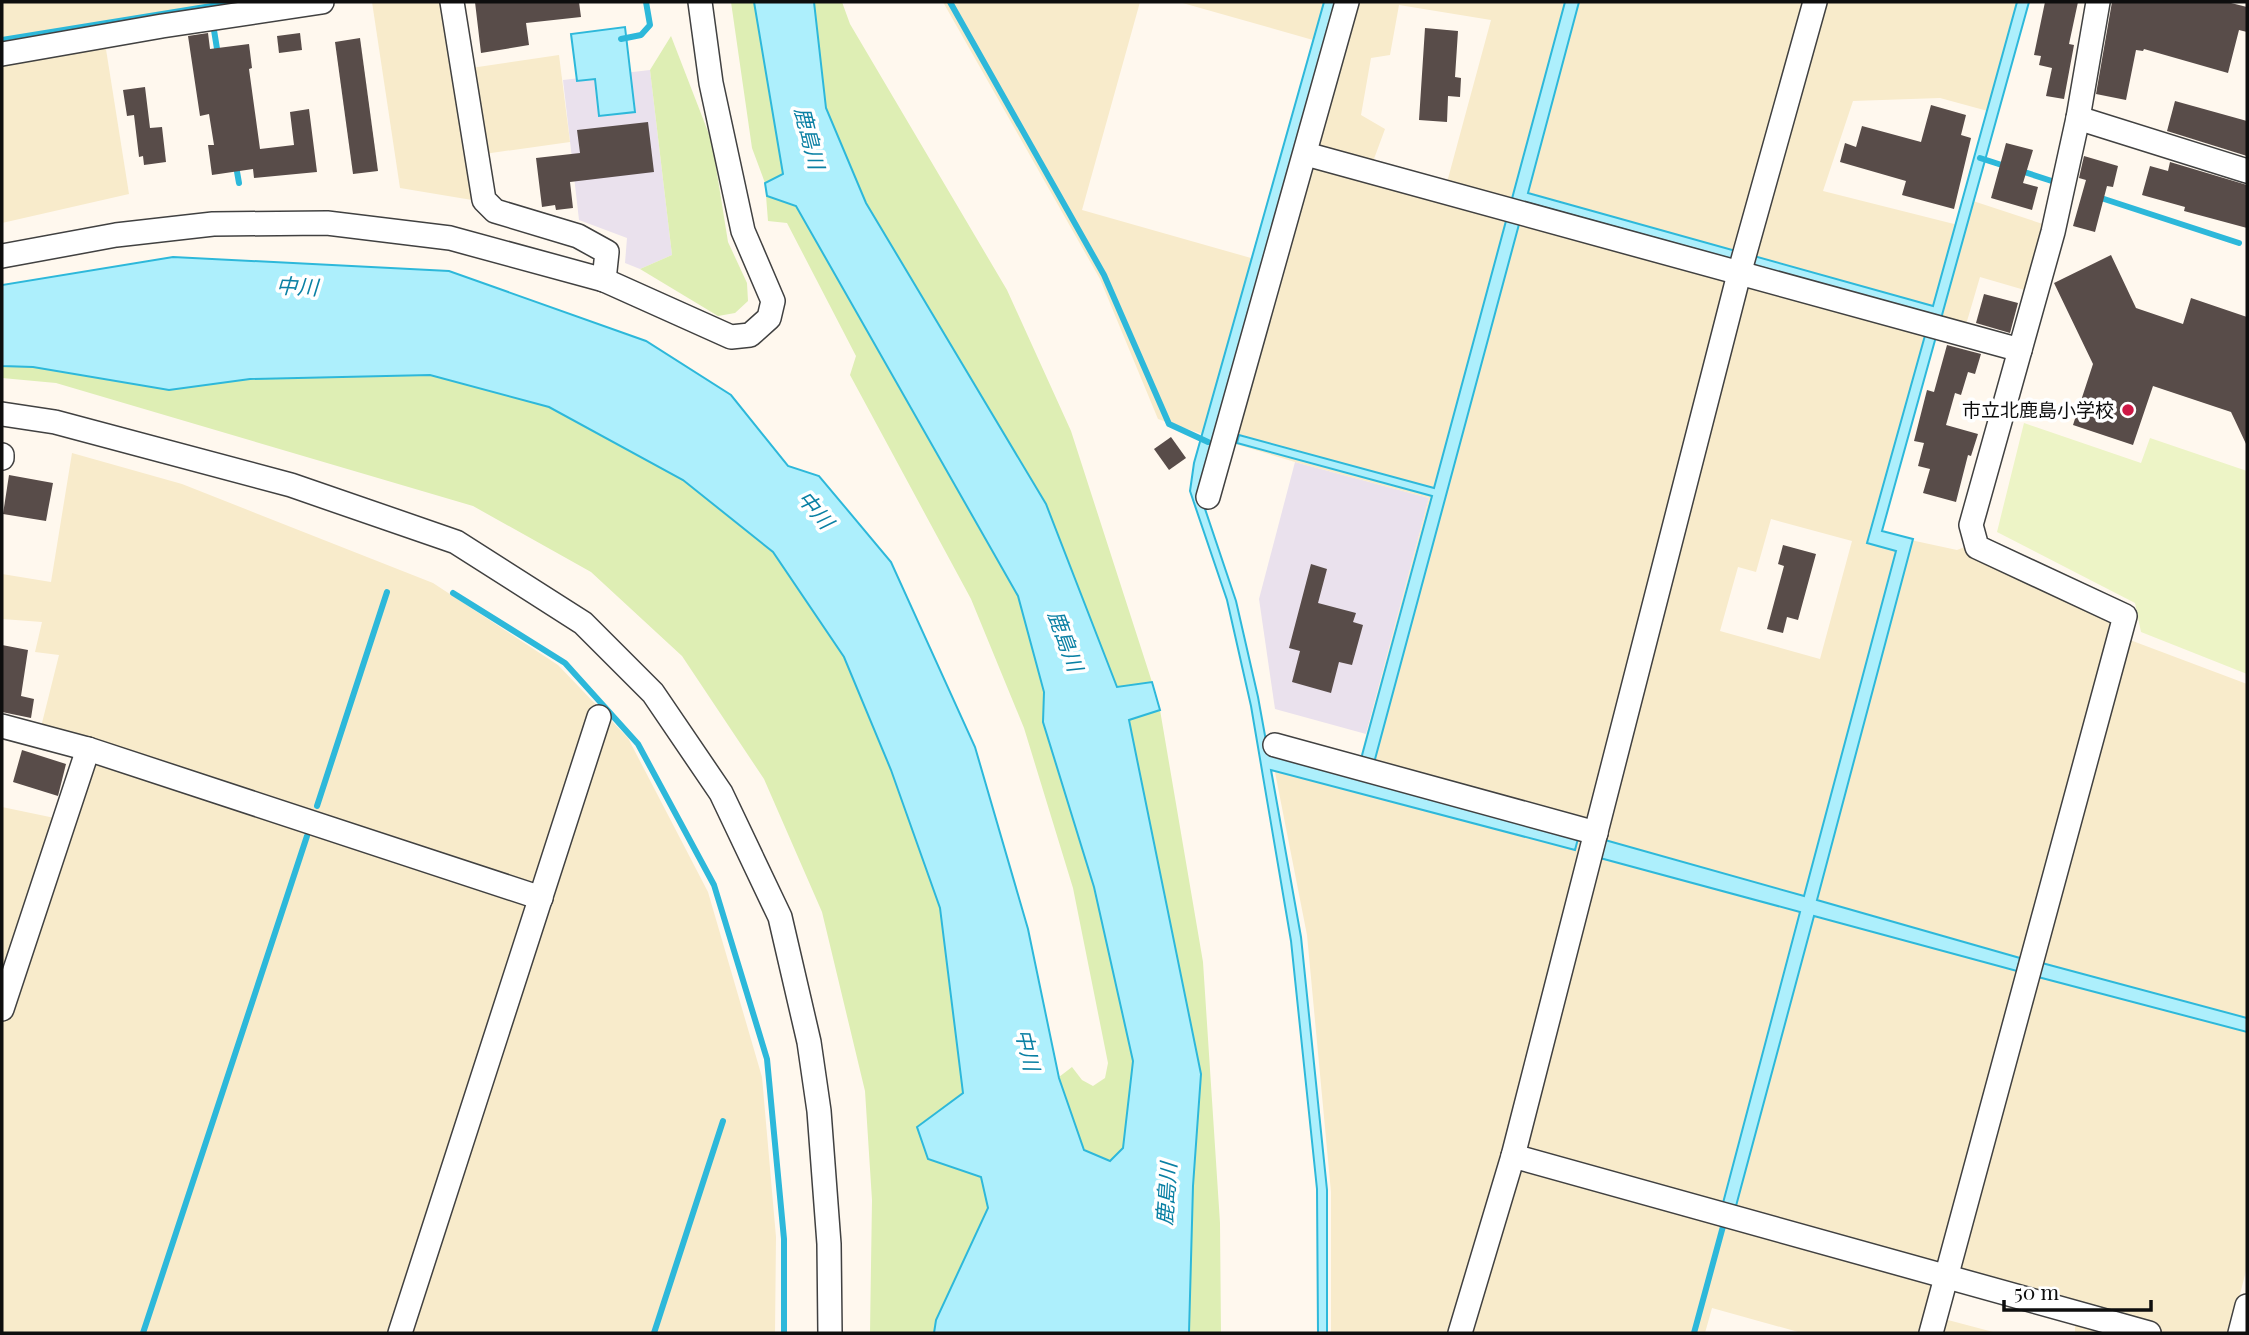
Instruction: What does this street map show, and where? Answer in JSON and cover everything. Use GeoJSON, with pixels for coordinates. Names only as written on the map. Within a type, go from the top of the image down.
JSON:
{"type":"FeatureCollection","features":[{"type":"Feature","properties":{"kind":"street"},"geometry":{"type":"LineString","coordinates":[[2,54],[322,2]]}},
{"type":"Feature","properties":{"kind":"street"},"geometry":{"type":"LineString","coordinates":[[453,2],[484,200],[495,211],[578,236],[607,252],[604,280]]}},
{"type":"Feature","properties":{"kind":"street"},"geometry":{"type":"LineString","coordinates":[[2,256],[116,235],[213,224],[327,223],[450,238],[604,280],[731,337],[750,335],[769,318],[773,301],[743,231],[711,83],[700,2]]}},
{"type":"Feature","properties":{"kind":"street"},"geometry":{"type":"LineString","coordinates":[[1208,497],[1347,2]]}},
{"type":"Feature","properties":{"kind":"street"},"geometry":{"type":"LineString","coordinates":[[1460,1333],[1514,1156],[1739,274],[1815,2]]}},
{"type":"Feature","properties":{"kind":"street"},"geometry":{"type":"LineString","coordinates":[[1931,1333],[2125,616],[1977,547],[1971,524],[2053,232],[2078,118],[2098,2]]}},
{"type":"Feature","properties":{"kind":"street"},"geometry":{"type":"LineString","coordinates":[[2078,118],[2247,171]]}},
{"type":"Feature","properties":{"kind":"street"},"geometry":{"type":"LineString","coordinates":[[1306,154],[2020,350]]}},
{"type":"Feature","properties":{"kind":"street"},"geometry":{"type":"LineString","coordinates":[[2,414],[55,422],[291,485],[456,542],[583,623],[653,693],[721,793],[780,917],[810,1042],[820,1111],[829,1244],[830,1333]]}},
{"type":"Feature","properties":{"kind":"street"},"geometry":{"type":"LineString","coordinates":[[400,1333],[599,717]]}},
{"type":"Feature","properties":{"kind":"street"},"geometry":{"type":"LineString","coordinates":[[2,726],[88,749],[541,898]]}},
{"type":"Feature","properties":{"kind":"street"},"geometry":{"type":"LineString","coordinates":[[1275,745],[1596,833]]}},
{"type":"Feature","properties":{"kind":"street"},"geometry":{"type":"LineString","coordinates":[[2,1009],[88,749]]}},
{"type":"Feature","properties":{"kind":"street"},"geometry":{"type":"LineString","coordinates":[[1514,1156],[2149,1333]]}},
{"type":"Feature","properties":{"kind":"street"},"geometry":{"type":"LineString","coordinates":[[2240,1333],[2247,1306]]}},
{"type":"Feature","properties":{"kind":"shaded area"},"geometry":{"type":"Polygon","coordinates":[[[2,2],[279,2],[2,45],[2,2]]]}},
{"type":"Feature","properties":{"kind":"shaded area"},"geometry":{"type":"Polygon","coordinates":[[[372,2],[444,2],[478,201],[400,188],[372,2]]]}},
{"type":"Feature","properties":{"kind":"shaded area"},"geometry":{"type":"Polygon","coordinates":[[[943,2],[1140,2],[1082,210],[1251,258],[1313,40],[1179,2],[2026,2],[1995,113],[1940,98],[1853,101],[1823,191],[1958,225],[1967,199],[2061,230],[2042,295],[1980,277],[1965,328],[1932,321],[1869,545],[1892,536],[1957,550],[1978,542],[2129,613],[2130,640],[2247,684],[2247,1267],[2230,1333],[2075,1333],[2075,1305],[1940,1268],[1929,1315],[1997,1333],[1802,1333],[1712,1308],[1705,1333],[1331,1333],[1331,1192],[1307,935],[1272,757],[1355,777],[1429,498],[1295,462],[1158,419],[1100,279],[943,2]],[[1399,5],[1390,55],[1371,58],[1361,115],[1385,129],[1371,167],[1446,186],[1491,20],[1399,5]],[[1771,519],[1756,572],[1738,567],[1720,631],[1820,659],[1852,541],[1771,519]]]}},
{"type":"Feature","properties":{"kind":"shaded area"},"geometry":{"type":"Polygon","coordinates":[[[105,43],[129,194],[2,223],[2,60],[105,43]]]}},
{"type":"Feature","properties":{"kind":"shaded area"},"geometry":{"type":"Polygon","coordinates":[[[559,55],[570,142],[484,154],[471,68],[559,55]]]}},
{"type":"Feature","properties":{"kind":"shaded area"},"geometry":{"type":"Polygon","coordinates":[[[650,70],[672,255],[640,269],[625,263],[627,238],[579,220],[563,80],[650,70]]]}},
{"type":"Feature","properties":{"kind":"shaded area"},"geometry":{"type":"Polygon","coordinates":[[[72,453],[182,484],[433,583],[558,665],[628,738],[708,892],[762,1077],[776,1237],[775,1333],[2,1333],[2,807],[69,821],[94,742],[41,727],[59,655],[35,652],[42,622],[2,619],[2,574],[51,582],[72,453]]]}},
{"type":"Feature","properties":{"kind":"shaded area"},"geometry":{"type":"Polygon","coordinates":[[[1295,462],[1429,498],[1366,734],[1275,709],[1259,599],[1295,462]]]}},
{"type":"Feature","properties":{"kind":"green space"},"geometry":{"type":"Polygon","coordinates":[[[731,2],[772,2],[1030,576],[1158,1087],[1069,1265],[819,476],[891,562],[975,747],[1028,929],[1059,1077],[1072,1067],[1082,1080],[1093,1086],[1105,1078],[1108,1063],[1073,888],[1024,728],[971,599],[850,375],[856,356],[787,223],[768,221],[765,183],[752,148],[731,2]]]}},
{"type":"Feature","properties":{"kind":"green space"},"geometry":{"type":"Polygon","coordinates":[[[795,2],[842,2],[850,24],[1007,290],[1071,431],[1152,682],[1160,710],[1203,962],[1220,1223],[1221,1333],[1174,1333],[1108,739],[852,216],[795,2]]]}},
{"type":"Feature","properties":{"kind":"green space"},"geometry":{"type":"Polygon","coordinates":[[[671,36],[712,142],[728,242],[747,283],[748,301],[735,313],[718,316],[640,269],[672,255],[650,70],[671,36]]]}},
{"type":"Feature","properties":{"kind":"green space"},"geometry":{"type":"Polygon","coordinates":[[[2,327],[493,339],[795,515],[1022,1115],[978,1333],[870,1333],[872,1200],[865,1091],[822,912],[764,779],[682,656],[591,572],[473,506],[56,383],[2,378],[2,327]]]}},
{"type":"Feature","properties":{"kind":"green space"},"geometry":{"type":"Polygon","coordinates":[[[2024,423],[2141,463],[2150,438],[2247,471],[2247,674],[2141,632],[2135,603],[1997,532],[2024,423]]]}},
{"type":"Feature","properties":{"kind":"water"},"geometry":{"type":"Polygon","coordinates":[[[754,2],[814,2],[826,108],[866,203],[1046,504],[1117,687],[1152,682],[1160,710],[1129,720],[1201,1074],[1193,1186],[1189,1333],[934,1333],[936,1320],[988,1208],[981,1177],[928,1159],[917,1127],[963,1093],[940,908],[891,770],[844,657],[773,552],[683,480],[549,407],[430,375],[250,379],[169,390],[33,367],[2,366],[2,285],[173,257],[449,271],[646,341],[731,395],[788,466],[819,476],[891,562],[975,747],[1028,929],[1059,1078],[1084,1150],[1110,1161],[1123,1148],[1133,1061],[1094,887],[1043,722],[1044,692],[1018,596],[796,206],[767,196],[765,183],[783,174],[754,2]]]}},
{"type":"Feature","properties":{"kind":"water"},"geometry":{"type":"Polygon","coordinates":[[[1324,2],[1338,2],[1201,497],[1236,601],[1268,752],[1579,835],[1575,850],[1271,770],[1301,937],[1327,1190],[1327,1333],[1318,1333],[1317,1189],[1291,941],[1251,706],[1227,600],[1190,491],[1194,463],[1324,2]]]}},
{"type":"Feature","properties":{"kind":"water"},"geometry":{"type":"Polygon","coordinates":[[[1565,2],[1579,2],[1528,193],[1933,306],[2017,2],[2029,2],[1882,531],[1913,539],[1817,900],[2020,958],[2017,971],[1814,916],[1736,1206],[1723,1203],[1800,912],[1600,858],[1605,840],[1804,896],[1896,551],[1867,543],[1931,314],[1525,202],[1374,763],[1361,759],[1432,496],[1237,443],[1239,435],[1434,488],[1565,2]]]}},
{"type":"Feature","properties":{"kind":"water"},"geometry":{"type":"Polygon","coordinates":[[[625,27],[635,112],[599,116],[595,79],[577,81],[571,34],[625,27]]]}},
{"type":"Feature","properties":{"kind":"water"},"geometry":{"type":"Polygon","coordinates":[[[2042,963],[2247,1018],[2247,1032],[2038,977],[2042,963]]]}},
{"type":"Feature","properties":{"kind":"building"},"geometry":{"type":"Polygon","coordinates":[[[475,2],[579,2],[581,17],[526,23],[529,45],[481,53],[475,2]]]}},
{"type":"Feature","properties":{"kind":"building"},"geometry":{"type":"Polygon","coordinates":[[[2045,2],[2078,2],[2069,44],[2074,45],[2064,99],[2046,96],[2052,68],[2039,65],[2041,56],[2034,55],[2045,2]]]}},
{"type":"Feature","properties":{"kind":"building"},"geometry":{"type":"Polygon","coordinates":[[[2112,2],[2227,2],[2247,7],[2247,32],[2239,30],[2228,73],[2144,49],[2136,50],[2126,100],[2096,94],[2112,2]]]}},
{"type":"Feature","properties":{"kind":"building"},"geometry":{"type":"Polygon","coordinates":[[[1425,28],[1458,31],[1455,77],[1461,78],[1460,97],[1448,96],[1447,122],[1419,120],[1425,28]]]}},
{"type":"Feature","properties":{"kind":"building"},"geometry":{"type":"Polygon","coordinates":[[[208,33],[210,49],[249,44],[252,68],[249,69],[260,149],[294,145],[290,112],[309,109],[317,172],[254,178],[253,169],[212,175],[208,145],[214,145],[209,114],[200,116],[188,36],[208,33]]]}},
{"type":"Feature","properties":{"kind":"building"},"geometry":{"type":"Polygon","coordinates":[[[300,33],[302,50],[279,53],[277,36],[300,33]]]}},
{"type":"Feature","properties":{"kind":"building"},"geometry":{"type":"Polygon","coordinates":[[[360,38],[378,171],[353,174],[335,42],[360,38]]]}},
{"type":"Feature","properties":{"kind":"building"},"geometry":{"type":"Polygon","coordinates":[[[145,87],[150,128],[162,127],[166,162],[144,165],[143,156],[139,157],[134,115],[127,116],[123,90],[145,87]]]}},
{"type":"Feature","properties":{"kind":"building"},"geometry":{"type":"Polygon","coordinates":[[[2175,101],[2247,121],[2247,156],[2167,131],[2175,101]]]}},
{"type":"Feature","properties":{"kind":"building"},"geometry":{"type":"Polygon","coordinates":[[[1931,105],[1966,115],[1961,135],[1971,138],[1954,209],[1902,195],[1906,181],[1840,162],[1845,143],[1856,147],[1862,126],[1921,142],[1931,105]]]}},
{"type":"Feature","properties":{"kind":"building"},"geometry":{"type":"Polygon","coordinates":[[[648,122],[654,172],[570,182],[573,208],[556,210],[555,205],[542,207],[536,158],[580,153],[577,130],[648,122]]]}},
{"type":"Feature","properties":{"kind":"building"},"geometry":{"type":"Polygon","coordinates":[[[2006,143],[2033,150],[2023,183],[2038,187],[2032,210],[1991,198],[2006,143]]]}},
{"type":"Feature","properties":{"kind":"building"},"geometry":{"type":"Polygon","coordinates":[[[2084,156],[2118,166],[2113,187],[2107,186],[2095,232],[2073,226],[2086,180],[2079,178],[2084,156]]]}},
{"type":"Feature","properties":{"kind":"building"},"geometry":{"type":"Polygon","coordinates":[[[2170,162],[2247,185],[2247,228],[2184,211],[2185,207],[2142,195],[2150,166],[2168,171],[2170,162]]]}},
{"type":"Feature","properties":{"kind":"building"},"geometry":{"type":"Polygon","coordinates":[[[2111,255],[2136,308],[2183,324],[2191,298],[2247,317],[2247,446],[2231,412],[2153,386],[2133,445],[2073,425],[2093,364],[2054,283],[2111,255]]]}},
{"type":"Feature","properties":{"kind":"building"},"geometry":{"type":"Polygon","coordinates":[[[1984,294],[2018,303],[2010,333],[1976,323],[1984,294]]]}},
{"type":"Feature","properties":{"kind":"building"},"geometry":{"type":"Polygon","coordinates":[[[1947,345],[1981,354],[1975,374],[1968,372],[1961,395],[1955,393],[1946,425],[1978,434],[1971,456],[1968,455],[1956,502],[1923,493],[1930,469],[1918,466],[1924,443],[1914,441],[1927,390],[1934,392],[1947,345]]]}},
{"type":"Feature","properties":{"kind":"building"},"geometry":{"type":"Polygon","coordinates":[[[1171,437],[1186,458],[1169,470],[1154,449],[1171,437]]]}},
{"type":"Feature","properties":{"kind":"building"},"geometry":{"type":"Polygon","coordinates":[[[9,475],[53,483],[46,521],[3,514],[9,475]]]}},
{"type":"Feature","properties":{"kind":"building"},"geometry":{"type":"Polygon","coordinates":[[[1783,545],[1816,554],[1798,620],[1787,617],[1783,633],[1767,629],[1784,566],[1778,564],[1783,545]]]}},
{"type":"Feature","properties":{"kind":"building"},"geometry":{"type":"Polygon","coordinates":[[[1311,564],[1327,569],[1318,603],[1356,613],[1353,622],[1363,625],[1352,665],[1339,662],[1331,693],[1292,682],[1300,651],[1289,648],[1311,564]]]}},
{"type":"Feature","properties":{"kind":"building"},"geometry":{"type":"Polygon","coordinates":[[[2,645],[28,650],[21,696],[34,699],[31,718],[2,712],[2,645]]]}},
{"type":"Feature","properties":{"kind":"building"},"geometry":{"type":"Polygon","coordinates":[[[22,750],[66,764],[58,796],[13,782],[22,750]]]}},
{"type":"Feature","properties":{"kind":"waterway"},"geometry":{"type":"LineString","coordinates":[[2,40],[236,2]]}},
{"type":"Feature","properties":{"kind":"waterway"},"geometry":{"type":"LineString","coordinates":[[621,39],[641,35],[650,25],[646,2]]}},
{"type":"Feature","properties":{"kind":"waterway"},"geometry":{"type":"LineString","coordinates":[[950,2],[1104,275],[1169,424],[1208,442]]}},
{"type":"Feature","properties":{"kind":"waterway"},"geometry":{"type":"LineString","coordinates":[[213,24],[218,55]]}},
{"type":"Feature","properties":{"kind":"waterway"},"geometry":{"type":"LineString","coordinates":[[1980,158],[2008,167]]}},
{"type":"Feature","properties":{"kind":"waterway"},"geometry":{"type":"LineString","coordinates":[[236,166],[239,183]]}},
{"type":"Feature","properties":{"kind":"waterway"},"geometry":{"type":"LineString","coordinates":[[2018,170],[2058,183]]}},
{"type":"Feature","properties":{"kind":"waterway"},"geometry":{"type":"LineString","coordinates":[[2098,197],[2239,243]]}},
{"type":"Feature","properties":{"kind":"waterway"},"geometry":{"type":"LineString","coordinates":[[317,806],[387,592]]}},
{"type":"Feature","properties":{"kind":"waterway"},"geometry":{"type":"LineString","coordinates":[[453,593],[565,663],[638,744],[714,885],[767,1059],[784,1239],[784,1333]]}},
{"type":"Feature","properties":{"kind":"waterway"},"geometry":{"type":"LineString","coordinates":[[143,1333],[307,836]]}},
{"type":"Feature","properties":{"kind":"waterway"},"geometry":{"type":"LineString","coordinates":[[654,1333],[723,1121]]}},
{"type":"Feature","properties":{"kind":"waterway"},"geometry":{"type":"LineString","coordinates":[[1694,1333],[1725,1219]]}},
{"type":"Feature","properties":{"kind":"place","name":"市立北鹿島小学校"},"geometry":{"type":"Point","coordinates":[2128,410]}},
{"type":"Feature","properties":{"kind":"water label","name":"鹿島川"},"geometry":{"type":"Point","coordinates":[809,138]}},
{"type":"Feature","properties":{"kind":"water label","name":"中川"},"geometry":{"type":"Point","coordinates":[297,287]}},
{"type":"Feature","properties":{"kind":"water label","name":"中川"},"geometry":{"type":"Point","coordinates":[815,510]}},
{"type":"Feature","properties":{"kind":"water label","name":"鹿島川"},"geometry":{"type":"Point","coordinates":[1065,641]}},
{"type":"Feature","properties":{"kind":"water label","name":"中川"},"geometry":{"type":"Point","coordinates":[1027,1050]}},
{"type":"Feature","properties":{"kind":"water label","name":"鹿島川"},"geometry":{"type":"Point","coordinates":[1167,1194]}}]}
